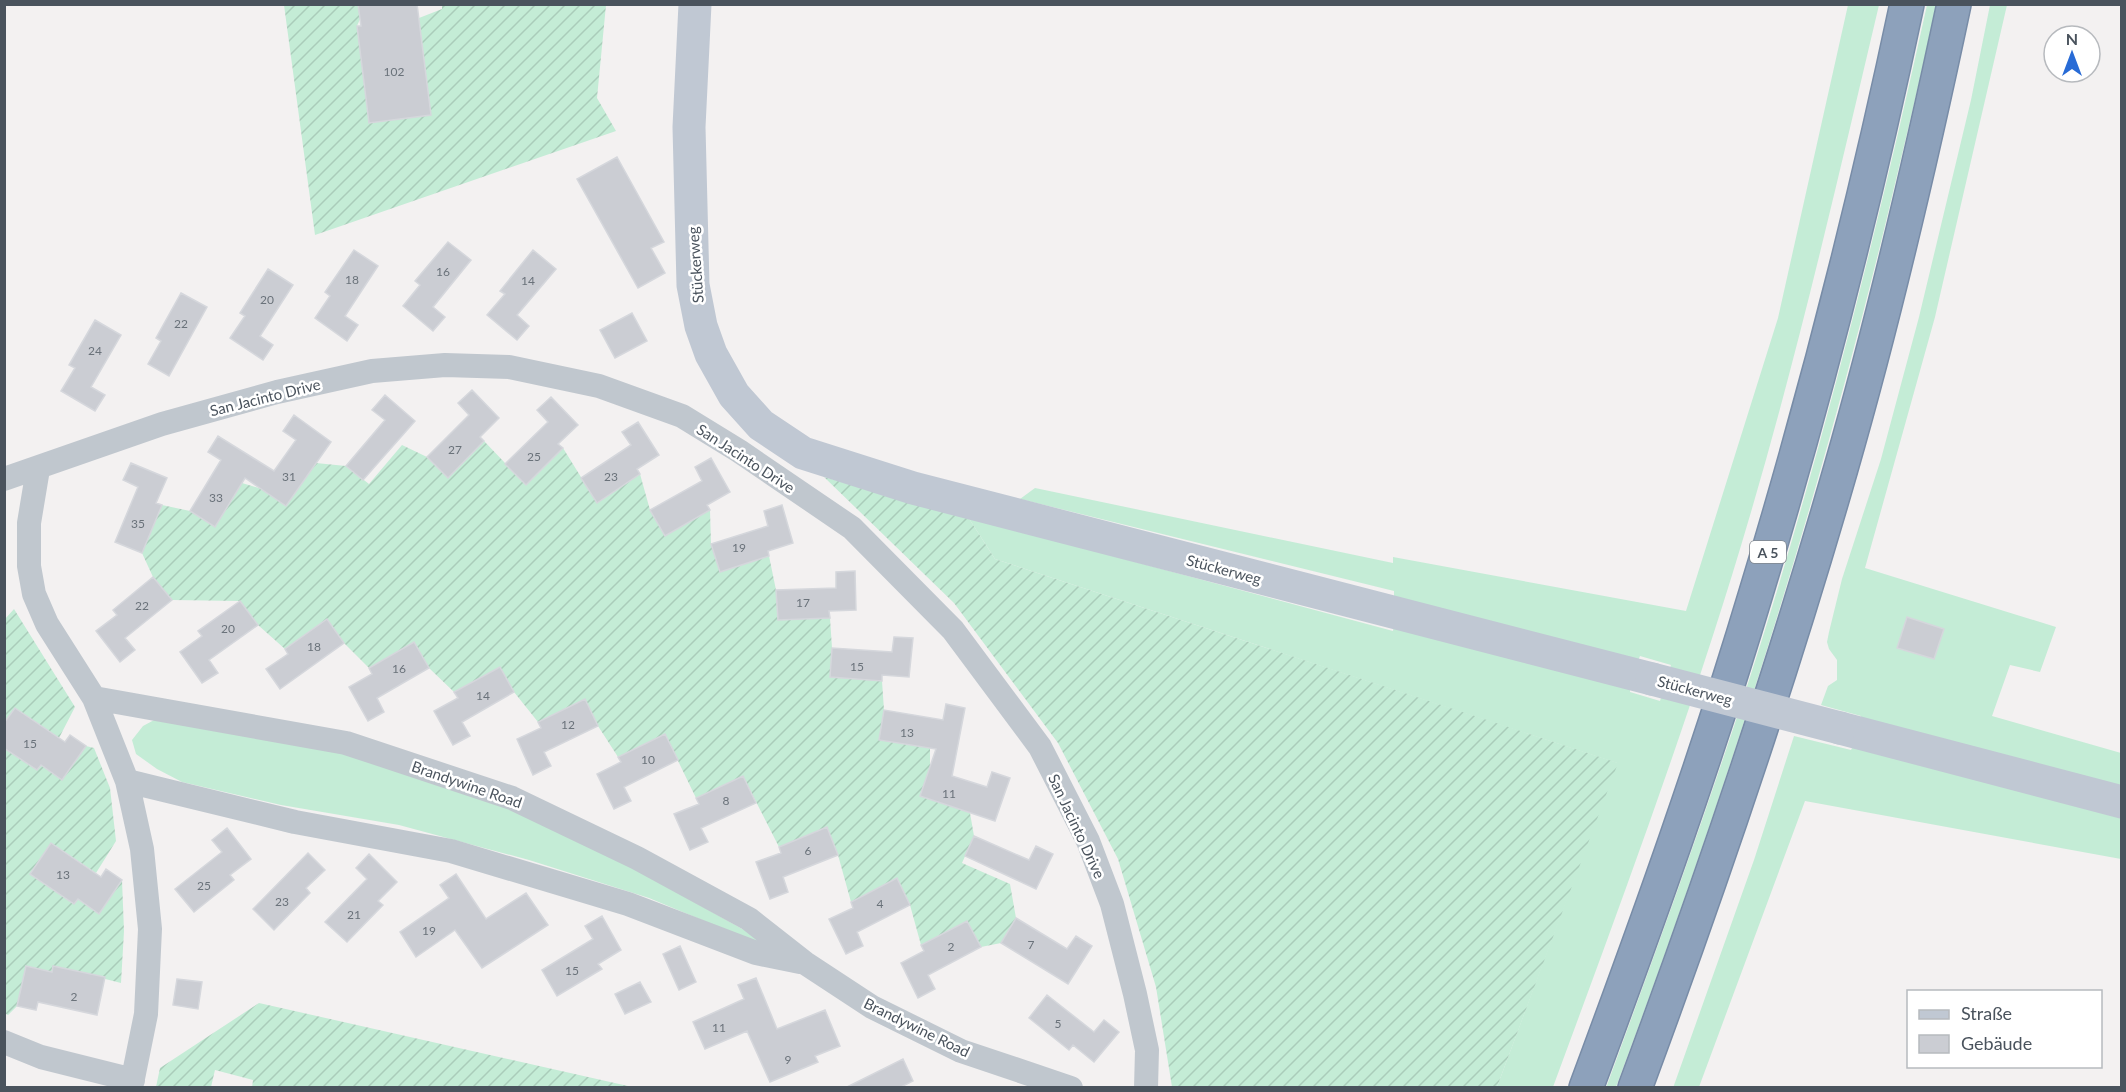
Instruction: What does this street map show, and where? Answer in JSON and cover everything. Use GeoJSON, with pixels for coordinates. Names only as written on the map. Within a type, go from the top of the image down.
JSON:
{"type":"FeatureCollection","features":[{"type":"Feature","properties":{"kind":"highway","name":"A 5"},"geometry":{"type":"LineString","coordinates":[[1586,1088],[1702,766],[1756,594],[1834,318],[1887,99],[1907,4]]}},
{"type":"Feature","properties":{"kind":"highway"},"geometry":{"type":"LineString","coordinates":[[1635,1088],[1750,766],[1841,467],[1892,275],[1954,4]]}},
{"type":"Feature","properties":{"kind":"street","name":"Stückerweg"},"geometry":{"type":"LineString","coordinates":[[695,4],[689,127],[693,285],[701,326],[711,354],[734,395],[761,425],[803,453],[914,488],[2121,802]]}},
{"type":"Feature","properties":{"kind":"street","name":"San Jacinto Drive"},"geometry":{"type":"LineString","coordinates":[[4,479],[174,421],[277,392],[383,370],[446,366],[509,368],[599,386],[682,416],[852,528],[953,630],[1040,747],[1088,841],[1112,904],[1136,994],[1147,1050],[1146,1088]]}},
{"type":"Feature","properties":{"kind":"street"},"geometry":{"type":"LineString","coordinates":[[4,1042],[41,1057],[132,1084],[146,1014],[150,929],[142,849],[127,781],[94,698],[47,624],[34,594],[29,566],[29,523],[38,469]]}},
{"type":"Feature","properties":{"kind":"street","name":"Brandywine Road"},"geometry":{"type":"LineString","coordinates":[[94,698],[346,743],[512,798],[637,858],[749,919],[805,963],[872,1007],[961,1051],[1071,1088]]}},
{"type":"Feature","properties":{"kind":"street","name":"Brandywine Road"},"geometry":{"type":"LineString","coordinates":[[127,781],[295,822],[451,851],[628,904],[756,953],[805,963]]}},
{"type":"Feature","properties":{"kind":"green space"},"geometry":{"type":"Polygon","coordinates":[[[284,5],[358,5],[360,19],[357,26],[370,123],[431,115],[419,18],[442,9],[442,5],[606,5],[597,98],[616,131],[315,235],[284,5]]]}},
{"type":"Feature","properties":{"kind":"green space"},"geometry":{"type":"Polygon","coordinates":[[[1848,5],[1879,5],[1786,386],[1751,512],[1706,657],[1657,801],[1553,1087],[1497,1087],[1617,763],[995,559],[968,517],[1393,631],[1394,624],[1630,685],[1630,692],[1660,701],[1671,665],[1640,656],[1637,663],[1394,601],[1394,591],[1020,499],[1035,488],[1393,563],[1393,557],[1686,611],[1778,318],[1848,5]]]}},
{"type":"Feature","properties":{"kind":"green space"},"geometry":{"type":"Polygon","coordinates":[[[1927,5],[1936,5],[1889,209],[1861,321],[1799,543],[1731,762],[1656,979],[1616,1087],[1606,1088],[1714,786],[1795,530],[1856,306],[1927,5]]]}},
{"type":"Feature","properties":{"kind":"green space"},"geometry":{"type":"Polygon","coordinates":[[[1990,5],[2007,5],[1935,317],[1865,568],[2056,627],[2040,672],[2010,665],[1992,716],[2121,753],[2121,791],[1860,721],[1861,716],[1821,705],[1828,686],[1837,680],[1837,660],[1827,642],[1829,632],[1842,579],[1881,459],[1919,317],[1971,100],[1990,5]]]}},
{"type":"Feature","properties":{"kind":"green space"},"geometry":{"type":"Polygon","coordinates":[[[484,441],[526,485],[563,448],[597,503],[640,474],[650,510],[665,536],[710,510],[711,544],[720,572],[769,556],[776,590],[830,618],[832,648],[830,677],[882,681],[884,710],[930,748],[930,768],[921,796],[970,813],[974,836],[962,863],[1010,884],[1016,918],[1001,943],[981,947],[967,921],[921,945],[910,905],[897,879],[851,902],[838,855],[827,828],[779,847],[743,776],[696,798],[665,734],[618,757],[598,726],[538,722],[514,692],[500,667],[454,692],[429,668],[414,643],[369,668],[344,643],[327,619],[285,649],[258,625],[240,601],[172,600],[153,577],[142,553],[162,505],[190,511],[215,527],[242,483],[262,489],[286,506],[316,463],[346,466],[369,484],[402,445],[427,457],[448,478],[484,441]]]}},
{"type":"Feature","properties":{"kind":"green space"},"geometry":{"type":"Polygon","coordinates":[[[824,477],[968,517],[995,559],[1618,763],[1497,1087],[1172,1087],[1156,987],[1118,859],[1058,743],[954,603],[824,477]]]}},
{"type":"Feature","properties":{"kind":"green space"},"geometry":{"type":"Polygon","coordinates":[[[14,609],[75,707],[59,738],[15,708],[5,723],[5,619],[14,609]]]}},
{"type":"Feature","properties":{"kind":"green space"},"geometry":{"type":"Polygon","coordinates":[[[156,719],[348,754],[503,806],[628,865],[762,940],[762,945],[649,898],[529,860],[399,825],[281,805],[182,782],[157,769],[136,754],[132,740],[143,726],[156,719]]]}},
{"type":"Feature","properties":{"kind":"green space"},"geometry":{"type":"Polygon","coordinates":[[[1794,736],[1851,750],[1854,744],[2121,814],[2121,859],[1805,801],[1699,1087],[1673,1088],[1754,860],[1794,736]]]}},
{"type":"Feature","properties":{"kind":"green space"},"geometry":{"type":"Polygon","coordinates":[[[86,746],[94,748],[110,788],[116,841],[96,873],[51,843],[30,874],[74,904],[78,899],[99,914],[122,880],[124,931],[121,983],[54,966],[52,972],[27,966],[17,1006],[8,1015],[4,1013],[4,748],[37,770],[41,765],[86,746]]]}},
{"type":"Feature","properties":{"kind":"green space"},"geometry":{"type":"Polygon","coordinates":[[[259,1003],[632,1087],[252,1088],[253,1080],[215,1070],[211,1087],[156,1087],[160,1068],[259,1003]]]}},
{"type":"Feature","properties":{"kind":"building"},"geometry":{"type":"Polygon","coordinates":[[[358,4],[417,4],[431,115],[369,123],[357,26],[361,26],[358,4]]]}},
{"type":"Feature","properties":{"kind":"building"},"geometry":{"type":"Polygon","coordinates":[[[617,157],[664,242],[651,248],[665,273],[638,288],[577,179],[617,157]]]}},
{"type":"Feature","properties":{"kind":"building"},"geometry":{"type":"Polygon","coordinates":[[[448,242],[471,260],[433,307],[445,317],[433,331],[403,306],[420,285],[415,281],[448,242]]]}},
{"type":"Feature","properties":{"kind":"building"},"geometry":{"type":"Polygon","coordinates":[[[354,250],[378,266],[345,316],[358,325],[347,341],[315,318],[330,296],[325,292],[354,250]]]}},
{"type":"Feature","properties":{"kind":"building"},"geometry":{"type":"Polygon","coordinates":[[[533,250],[556,269],[517,315],[529,326],[517,340],[487,315],[505,294],[500,291],[533,250]]]}},
{"type":"Feature","properties":{"kind":"building"},"geometry":{"type":"Polygon","coordinates":[[[268,269],[293,285],[260,336],[273,345],[263,360],[230,338],[245,316],[240,313],[268,269]]]}},
{"type":"Feature","properties":{"kind":"building"},"geometry":{"type":"Polygon","coordinates":[[[181,293],[207,307],[169,376],[148,364],[161,341],[156,338],[181,293]]]}},
{"type":"Feature","properties":{"kind":"building"},"geometry":{"type":"Polygon","coordinates":[[[632,313],[647,341],[615,358],[600,330],[632,313]]]}},
{"type":"Feature","properties":{"kind":"building"},"geometry":{"type":"Polygon","coordinates":[[[95,320],[121,335],[91,387],[105,395],[95,411],[61,391],[75,368],[69,365],[95,320]]]}},
{"type":"Feature","properties":{"kind":"building"},"geometry":{"type":"Polygon","coordinates":[[[472,390],[499,418],[480,437],[484,441],[448,478],[427,457],[469,415],[458,403],[472,390]]]}},
{"type":"Feature","properties":{"kind":"building"},"geometry":{"type":"Polygon","coordinates":[[[385,395],[415,421],[363,480],[346,466],[385,420],[372,410],[385,395]]]}},
{"type":"Feature","properties":{"kind":"building"},"geometry":{"type":"Polygon","coordinates":[[[551,397],[578,425],[558,444],[563,448],[526,485],[505,464],[548,422],[537,410],[551,397]]]}},
{"type":"Feature","properties":{"kind":"building"},"geometry":{"type":"Polygon","coordinates":[[[294,415],[331,442],[286,506],[245,478],[215,527],[190,511],[221,460],[208,452],[218,436],[274,471],[296,440],[283,431],[294,415]]]}},
{"type":"Feature","properties":{"kind":"building"},"geometry":{"type":"Polygon","coordinates":[[[638,422],[659,455],[637,469],[640,474],[597,503],[581,478],[631,445],[622,432],[638,422]]]}},
{"type":"Feature","properties":{"kind":"building"},"geometry":{"type":"Polygon","coordinates":[[[711,458],[730,492],[707,505],[710,510],[665,536],[650,510],[702,481],[695,467],[711,458]]]}},
{"type":"Feature","properties":{"kind":"building"},"geometry":{"type":"Polygon","coordinates":[[[131,463],[167,478],[156,503],[162,505],[142,553],[115,542],[138,487],[123,480],[131,463]]]}},
{"type":"Feature","properties":{"kind":"building"},"geometry":{"type":"Polygon","coordinates":[[[782,505],[793,543],[768,551],[769,556],[720,572],[711,544],[768,526],[764,511],[782,505]]]}},
{"type":"Feature","properties":{"kind":"building"},"geometry":{"type":"Polygon","coordinates":[[[855,571],[856,610],[829,611],[830,618],[778,620],[776,590],[836,588],[836,572],[855,571]]]}},
{"type":"Feature","properties":{"kind":"building"},"geometry":{"type":"Polygon","coordinates":[[[153,577],[172,600],[125,638],[135,650],[120,662],[96,631],[117,615],[113,610],[153,577]]]}},
{"type":"Feature","properties":{"kind":"building"},"geometry":{"type":"Polygon","coordinates":[[[240,601],[258,625],[209,660],[218,673],[202,683],[180,652],[202,636],[198,631],[240,601]]]}},
{"type":"Feature","properties":{"kind":"building"},"geometry":{"type":"Polygon","coordinates":[[[1907,617],[1944,629],[1934,659],[1897,648],[1907,617]]]}},
{"type":"Feature","properties":{"kind":"building"},"geometry":{"type":"Polygon","coordinates":[[[327,619],[344,643],[280,689],[266,669],[288,654],[285,649],[327,619]]]}},
{"type":"Feature","properties":{"kind":"building"},"geometry":{"type":"Polygon","coordinates":[[[894,637],[913,638],[909,677],[882,675],[882,681],[830,677],[832,648],[892,652],[894,637]]]}},
{"type":"Feature","properties":{"kind":"building"},"geometry":{"type":"Polygon","coordinates":[[[414,642],[429,668],[377,698],[384,712],[368,721],[349,687],[372,674],[369,668],[414,642]]]}},
{"type":"Feature","properties":{"kind":"building"},"geometry":{"type":"Polygon","coordinates":[[[500,667],[514,692],[462,722],[470,736],[453,745],[434,711],[458,698],[454,692],[500,667]]]}},
{"type":"Feature","properties":{"kind":"building"},"geometry":{"type":"Polygon","coordinates":[[[585,699],[598,726],[544,752],[551,766],[533,775],[517,739],[541,728],[538,722],[585,699]]]}},
{"type":"Feature","properties":{"kind":"building"},"geometry":{"type":"Polygon","coordinates":[[[946,704],[965,708],[952,776],[987,787],[992,772],[1010,778],[995,821],[920,796],[936,749],[879,740],[884,710],[943,720],[946,704]]]}},
{"type":"Feature","properties":{"kind":"building"},"geometry":{"type":"Polygon","coordinates":[[[15,708],[65,742],[70,735],[86,746],[62,780],[41,765],[37,770],[4,748],[4,723],[15,708]]]}},
{"type":"Feature","properties":{"kind":"building"},"geometry":{"type":"Polygon","coordinates":[[[665,734],[678,760],[624,787],[631,801],[614,809],[597,774],[621,762],[618,757],[665,734]]]}},
{"type":"Feature","properties":{"kind":"building"},"geometry":{"type":"Polygon","coordinates":[[[743,776],[756,803],[701,828],[708,842],[690,850],[674,814],[699,804],[696,798],[743,776]]]}},
{"type":"Feature","properties":{"kind":"building"},"geometry":{"type":"Polygon","coordinates":[[[827,827],[838,855],[783,877],[788,892],[770,899],[756,862],[781,853],[779,847],[827,827]]]}},
{"type":"Feature","properties":{"kind":"building"},"geometry":{"type":"Polygon","coordinates":[[[227,828],[251,859],[230,875],[234,880],[194,912],[175,889],[222,852],[212,840],[227,828]]]}},
{"type":"Feature","properties":{"kind":"building"},"geometry":{"type":"Polygon","coordinates":[[[974,836],[1029,860],[1036,846],[1053,854],[1036,889],[965,856],[974,836]]]}},
{"type":"Feature","properties":{"kind":"building"},"geometry":{"type":"Polygon","coordinates":[[[51,843],[101,877],[106,869],[122,880],[99,914],[78,899],[74,904],[30,874],[51,843]]]}},
{"type":"Feature","properties":{"kind":"building"},"geometry":{"type":"Polygon","coordinates":[[[308,853],[325,870],[306,888],[310,893],[274,930],[253,909],[308,853]]]}},
{"type":"Feature","properties":{"kind":"building"},"geometry":{"type":"Polygon","coordinates":[[[369,854],[397,882],[378,901],[383,905],[347,942],[325,922],[367,879],[356,868],[369,854]]]}},
{"type":"Feature","properties":{"kind":"building"},"geometry":{"type":"Polygon","coordinates":[[[456,874],[486,919],[526,893],[548,925],[482,968],[455,930],[416,957],[400,932],[449,898],[440,885],[456,874]]]}},
{"type":"Feature","properties":{"kind":"building"},"geometry":{"type":"Polygon","coordinates":[[[897,878],[910,905],[857,932],[863,946],[846,954],[829,919],[853,908],[851,902],[897,878]]]}},
{"type":"Feature","properties":{"kind":"building"},"geometry":{"type":"Polygon","coordinates":[[[602,916],[621,950],[598,964],[602,969],[557,996],[542,970],[593,939],[585,926],[602,916]]]}},
{"type":"Feature","properties":{"kind":"building"},"geometry":{"type":"Polygon","coordinates":[[[1016,918],[1067,949],[1076,936],[1092,946],[1068,984],[1001,943],[1016,918]]]}},
{"type":"Feature","properties":{"kind":"building"},"geometry":{"type":"Polygon","coordinates":[[[967,921],[981,947],[928,975],[935,989],[918,998],[901,963],[924,951],[921,945],[967,921]]]}},
{"type":"Feature","properties":{"kind":"building"},"geometry":{"type":"Polygon","coordinates":[[[680,946],[696,982],[679,990],[663,954],[680,946]]]}},
{"type":"Feature","properties":{"kind":"building"},"geometry":{"type":"Polygon","coordinates":[[[26,966],[52,972],[53,966],[105,977],[97,1015],[38,1002],[36,1010],[17,1006],[26,966]]]}},
{"type":"Feature","properties":{"kind":"building"},"geometry":{"type":"Polygon","coordinates":[[[756,978],[777,1029],[825,1010],[840,1046],[815,1056],[818,1062],[770,1082],[747,1031],[705,1049],[693,1022],[744,999],[738,985],[756,978]]]}},
{"type":"Feature","properties":{"kind":"building"},"geometry":{"type":"Polygon","coordinates":[[[177,979],[202,982],[198,1009],[173,1005],[177,979]]]}},
{"type":"Feature","properties":{"kind":"building"},"geometry":{"type":"Polygon","coordinates":[[[640,982],[651,1002],[625,1014],[615,994],[640,982]]]}},
{"type":"Feature","properties":{"kind":"building"},"geometry":{"type":"Polygon","coordinates":[[[1047,995],[1094,1032],[1104,1020],[1119,1032],[1094,1062],[1073,1045],[1069,1050],[1029,1018],[1047,995]]]}},
{"type":"Feature","properties":{"kind":"building"},"geometry":{"type":"Polygon","coordinates":[[[903,1059],[913,1081],[899,1088],[845,1088],[903,1059]]]}}]}
